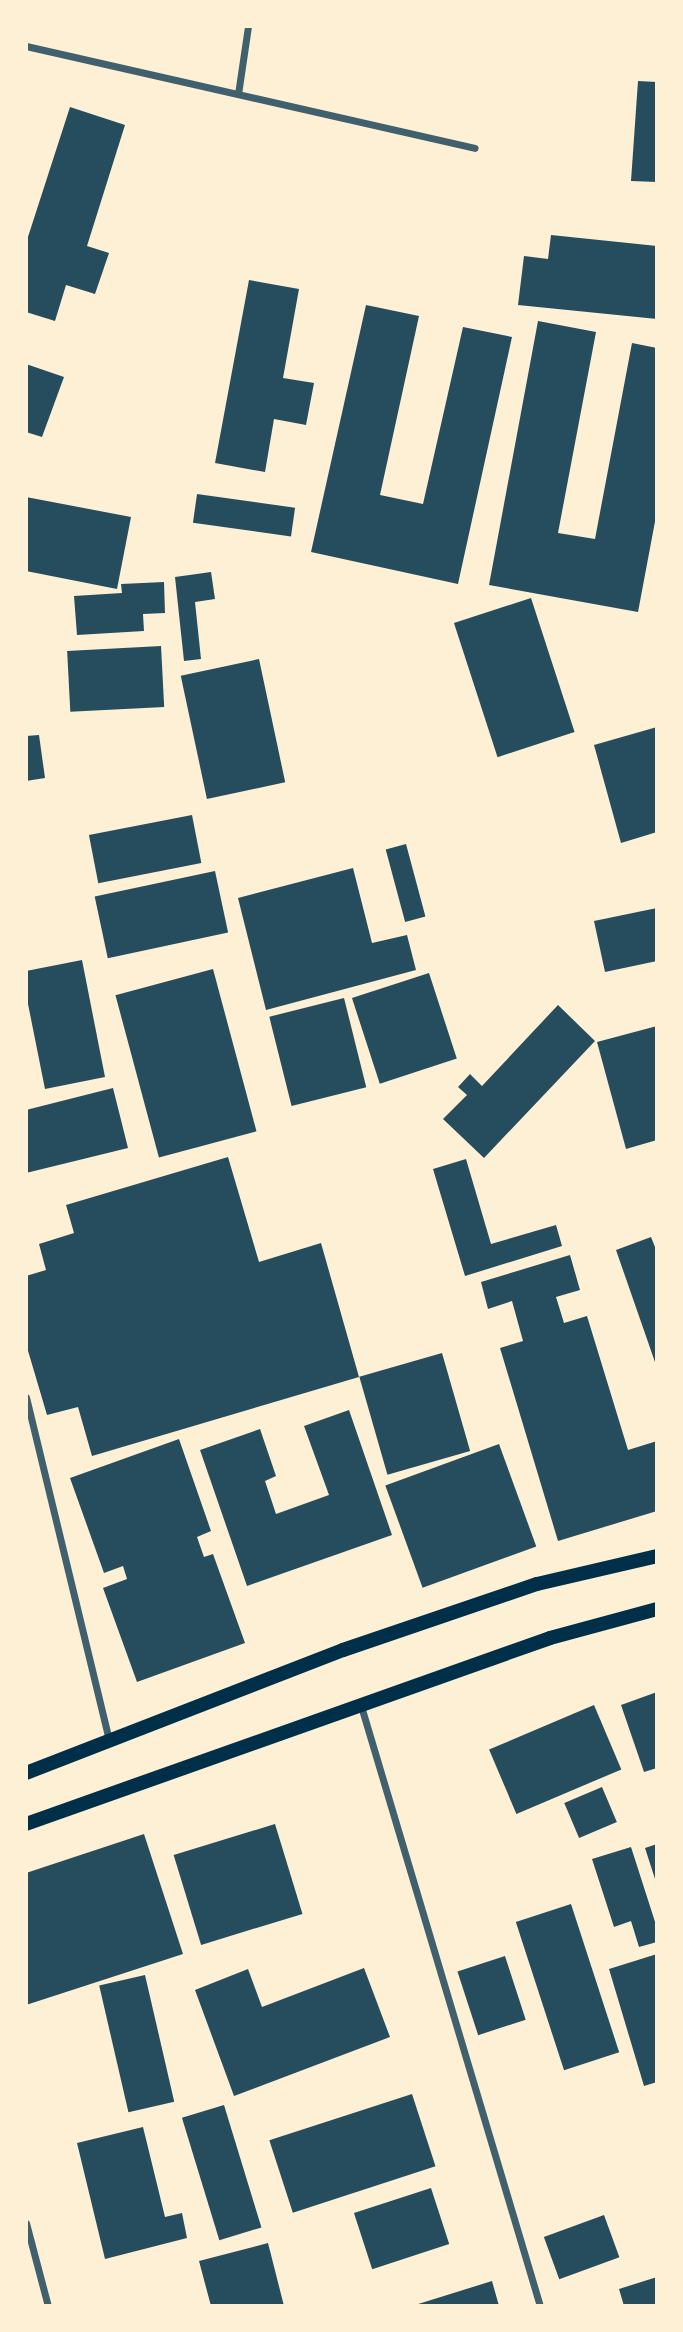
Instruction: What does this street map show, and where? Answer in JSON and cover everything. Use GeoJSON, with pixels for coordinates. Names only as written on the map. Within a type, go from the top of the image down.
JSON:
{"type":"FeatureCollection","features":[{"type":"Feature","properties":{"kind":"main road"},"geometry":{"type":"LineString","coordinates":[[26,1773],[343,1650],[537,1584],[657,1556]]}},
{"type":"Feature","properties":{"kind":"main road"},"geometry":{"type":"LineString","coordinates":[[26,1824],[550,1638],[657,1609]]}},
{"type":"Feature","properties":{"kind":"street"},"geometry":{"type":"LineString","coordinates":[[238,94],[248,26]]}},
{"type":"Feature","properties":{"kind":"street"},"geometry":{"type":"LineString","coordinates":[[26,46],[475,148]]}},
{"type":"Feature","properties":{"kind":"street"},"geometry":{"type":"LineString","coordinates":[[26,1397],[110,1741]]}},
{"type":"Feature","properties":{"kind":"street"},"geometry":{"type":"LineString","coordinates":[[360,1706],[540,2306]]}},
{"type":"Feature","properties":{"kind":"street"},"geometry":{"type":"LineString","coordinates":[[26,2223],[48,2306]]}},
{"type":"Feature","properties":{"kind":"building"},"geometry":{"type":"Polygon","coordinates":[[[638,81],[657,82],[657,182],[631,181],[638,81]]]}},
{"type":"Feature","properties":{"kind":"building"},"geometry":{"type":"Polygon","coordinates":[[[70,107],[125,125],[87,246],[109,253],[95,294],[66,285],[55,321],[26,312],[26,243],[70,107]]]}},
{"type":"Feature","properties":{"kind":"building"},"geometry":{"type":"Polygon","coordinates":[[[551,235],[657,246],[657,319],[518,305],[524,256],[548,259],[551,235]]]}},
{"type":"Feature","properties":{"kind":"building"},"geometry":{"type":"Polygon","coordinates":[[[249,280],[299,289],[283,378],[314,383],[306,425],[274,419],[265,472],[215,463],[249,280]]]}},
{"type":"Feature","properties":{"kind":"building"},"geometry":{"type":"Polygon","coordinates":[[[366,305],[419,316],[380,495],[423,504],[463,327],[512,337],[458,584],[311,552],[366,305]]]}},
{"type":"Feature","properties":{"kind":"building"},"geometry":{"type":"Polygon","coordinates":[[[538,321],[596,332],[558,533],[595,539],[632,343],[657,348],[657,511],[638,612],[489,585],[538,321]]]}},
{"type":"Feature","properties":{"kind":"building"},"geometry":{"type":"Polygon","coordinates":[[[26,364],[64,377],[42,437],[26,432],[26,364]]]}},
{"type":"Feature","properties":{"kind":"building"},"geometry":{"type":"Polygon","coordinates":[[[197,494],[295,508],[291,536],[193,523],[197,494]]]}},
{"type":"Feature","properties":{"kind":"building"},"geometry":{"type":"Polygon","coordinates":[[[26,497],[131,517],[117,589],[26,571],[26,497]]]}},
{"type":"Feature","properties":{"kind":"building"},"geometry":{"type":"Polygon","coordinates":[[[211,572],[215,599],[195,602],[201,659],[184,661],[175,577],[211,572]]]}},
{"type":"Feature","properties":{"kind":"building"},"geometry":{"type":"Polygon","coordinates":[[[164,582],[165,613],[143,614],[144,631],[77,635],[74,596],[122,593],[121,584],[164,582]]]}},
{"type":"Feature","properties":{"kind":"building"},"geometry":{"type":"Polygon","coordinates":[[[531,598],[575,732],[498,757],[454,623],[531,598]]]}},
{"type":"Feature","properties":{"kind":"building"},"geometry":{"type":"Polygon","coordinates":[[[161,646],[164,707],[70,712],[67,651],[161,646]]]}},
{"type":"Feature","properties":{"kind":"building"},"geometry":{"type":"Polygon","coordinates":[[[259,659],[285,782],[207,799],[181,676],[259,659]]]}},
{"type":"Feature","properties":{"kind":"building"},"geometry":{"type":"Polygon","coordinates":[[[657,727],[657,832],[621,843],[594,745],[657,727]]]}},
{"type":"Feature","properties":{"kind":"building"},"geometry":{"type":"Polygon","coordinates":[[[39,735],[45,778],[26,781],[26,736],[39,735]]]}},
{"type":"Feature","properties":{"kind":"building"},"geometry":{"type":"Polygon","coordinates":[[[192,815],[201,863],[98,883],[89,835],[192,815]]]}},
{"type":"Feature","properties":{"kind":"building"},"geometry":{"type":"Polygon","coordinates":[[[406,844],[425,916],[405,922],[386,849],[406,844]]]}},
{"type":"Feature","properties":{"kind":"building"},"geometry":{"type":"Polygon","coordinates":[[[353,868],[372,943],[407,935],[416,970],[266,1010],[238,898],[353,868]]]}},
{"type":"Feature","properties":{"kind":"building"},"geometry":{"type":"Polygon","coordinates":[[[215,871],[228,933],[108,958],[95,897],[215,871]]]}},
{"type":"Feature","properties":{"kind":"building"},"geometry":{"type":"Polygon","coordinates":[[[657,908],[657,961],[605,972],[594,921],[657,908]]]}},
{"type":"Feature","properties":{"kind":"building"},"geometry":{"type":"Polygon","coordinates":[[[82,960],[105,1077],[45,1089],[26,994],[26,971],[82,960]]]}},
{"type":"Feature","properties":{"kind":"building"},"geometry":{"type":"Polygon","coordinates":[[[213,969],[256,1131],[159,1157],[115,995],[213,969]]]}},
{"type":"Feature","properties":{"kind":"building"},"geometry":{"type":"Polygon","coordinates":[[[429,973],[457,1059],[380,1084],[352,998],[429,973]]]}},
{"type":"Feature","properties":{"kind":"building"},"geometry":{"type":"Polygon","coordinates":[[[344,998],[366,1087],[292,1106],[269,1017],[344,998]]]}},
{"type":"Feature","properties":{"kind":"building"},"geometry":{"type":"Polygon","coordinates":[[[558,1005],[595,1041],[484,1158],[443,1119],[467,1095],[458,1087],[470,1074],[482,1086],[558,1005]]]}},
{"type":"Feature","properties":{"kind":"building"},"geometry":{"type":"Polygon","coordinates":[[[657,1026],[657,1140],[626,1149],[597,1042],[657,1026]]]}},
{"type":"Feature","properties":{"kind":"building"},"geometry":{"type":"Polygon","coordinates":[[[113,1088],[128,1148],[26,1173],[26,1110],[113,1088]]]}},
{"type":"Feature","properties":{"kind":"building"},"geometry":{"type":"Polygon","coordinates":[[[228,1157],[259,1262],[321,1243],[359,1377],[92,1456],[78,1407],[47,1415],[26,1344],[26,1276],[46,1270],[39,1244],[74,1233],[66,1205],[228,1157]]]}},
{"type":"Feature","properties":{"kind":"building"},"geometry":{"type":"Polygon","coordinates":[[[466,1159],[491,1244],[556,1225],[562,1246],[465,1276],[433,1169],[466,1159]]]}},
{"type":"Feature","properties":{"kind":"building"},"geometry":{"type":"Polygon","coordinates":[[[651,1237],[657,1252],[656,1365],[616,1250],[651,1237]]]}},
{"type":"Feature","properties":{"kind":"building"},"geometry":{"type":"Polygon","coordinates":[[[570,1255],[580,1290],[556,1297],[564,1323],[587,1316],[628,1450],[657,1441],[657,1511],[558,1541],[500,1348],[523,1341],[512,1301],[488,1309],[481,1282],[570,1255]]]}},
{"type":"Feature","properties":{"kind":"building"},"geometry":{"type":"Polygon","coordinates":[[[442,1353],[470,1451],[387,1475],[359,1377],[442,1353]]]}},
{"type":"Feature","properties":{"kind":"building"},"geometry":{"type":"Polygon","coordinates":[[[349,1410],[392,1535],[247,1586],[200,1450],[260,1429],[276,1476],[265,1481],[276,1514],[329,1495],[304,1426],[349,1410]]]}},
{"type":"Feature","properties":{"kind":"building"},"geometry":{"type":"Polygon","coordinates":[[[179,1439],[211,1531],[197,1537],[204,1557],[213,1554],[245,1643],[137,1682],[103,1588],[127,1579],[123,1566],[104,1573],[70,1478],[179,1439]]]}},
{"type":"Feature","properties":{"kind":"building"},"geometry":{"type":"Polygon","coordinates":[[[499,1444],[536,1546],[423,1588],[385,1485],[499,1444]]]}},
{"type":"Feature","properties":{"kind":"building"},"geometry":{"type":"Polygon","coordinates":[[[657,1692],[657,1768],[644,1772],[621,1705],[657,1692]]]}},
{"type":"Feature","properties":{"kind":"building"},"geometry":{"type":"Polygon","coordinates":[[[594,1705],[621,1769],[516,1814],[489,1750],[594,1705]]]}},
{"type":"Feature","properties":{"kind":"building"},"geometry":{"type":"Polygon","coordinates":[[[602,1787],[617,1822],[579,1838],[564,1803],[602,1787]]]}},
{"type":"Feature","properties":{"kind":"building"},"geometry":{"type":"Polygon","coordinates":[[[275,1824],[302,1914],[201,1945],[174,1855],[275,1824]]]}},
{"type":"Feature","properties":{"kind":"building"},"geometry":{"type":"Polygon","coordinates":[[[144,1834],[183,1954],[26,2005],[26,1873],[144,1834]]]}},
{"type":"Feature","properties":{"kind":"building"},"geometry":{"type":"Polygon","coordinates":[[[657,1844],[657,1882],[656,1882],[645,1848],[657,1844]]]}},
{"type":"Feature","properties":{"kind":"building"},"geometry":{"type":"Polygon","coordinates":[[[631,1847],[657,1928],[657,1942],[639,1947],[631,1921],[614,1927],[592,1859],[631,1847]]]}},
{"type":"Feature","properties":{"kind":"building"},"geometry":{"type":"Polygon","coordinates":[[[571,1904],[619,2052],[564,2070],[516,1922],[571,1904]]]}},
{"type":"Feature","properties":{"kind":"building"},"geometry":{"type":"Polygon","coordinates":[[[657,1954],[657,2082],[644,2086],[609,1969],[657,1954]]]}},
{"type":"Feature","properties":{"kind":"building"},"geometry":{"type":"Polygon","coordinates":[[[505,1956],[526,2020],[478,2035],[457,1971],[505,1956]]]}},
{"type":"Feature","properties":{"kind":"building"},"geometry":{"type":"Polygon","coordinates":[[[364,1968],[390,2037],[234,2096],[195,1990],[248,1969],[262,2007],[364,1968]]]}},
{"type":"Feature","properties":{"kind":"building"},"geometry":{"type":"Polygon","coordinates":[[[145,1975],[174,2102],[128,2112],[99,1986],[145,1975]]]}},
{"type":"Feature","properties":{"kind":"building"},"geometry":{"type":"Polygon","coordinates":[[[412,2094],[435,2166],[293,2213],[269,2140],[412,2094]]]}},
{"type":"Feature","properties":{"kind":"building"},"geometry":{"type":"Polygon","coordinates":[[[224,2105],[261,2227],[219,2240],[182,2118],[224,2105]]]}},
{"type":"Feature","properties":{"kind":"building"},"geometry":{"type":"Polygon","coordinates":[[[143,2127],[165,2217],[182,2213],[187,2238],[105,2259],[77,2143],[143,2127]]]}},
{"type":"Feature","properties":{"kind":"building"},"geometry":{"type":"Polygon","coordinates":[[[431,2188],[449,2244],[372,2269],[354,2213],[431,2188]]]}},
{"type":"Feature","properties":{"kind":"building"},"geometry":{"type":"Polygon","coordinates":[[[604,2215],[619,2257],[559,2279],[544,2237],[604,2215]]]}},
{"type":"Feature","properties":{"kind":"building"},"geometry":{"type":"Polygon","coordinates":[[[268,2243],[284,2306],[211,2306],[199,2261],[268,2243]]]}},
{"type":"Feature","properties":{"kind":"building"},"geometry":{"type":"Polygon","coordinates":[[[657,2277],[657,2306],[624,2306],[619,2289],[657,2277]]]}},
{"type":"Feature","properties":{"kind":"building"},"geometry":{"type":"Polygon","coordinates":[[[492,2281],[499,2306],[415,2306],[415,2305],[492,2281]]]}}]}
